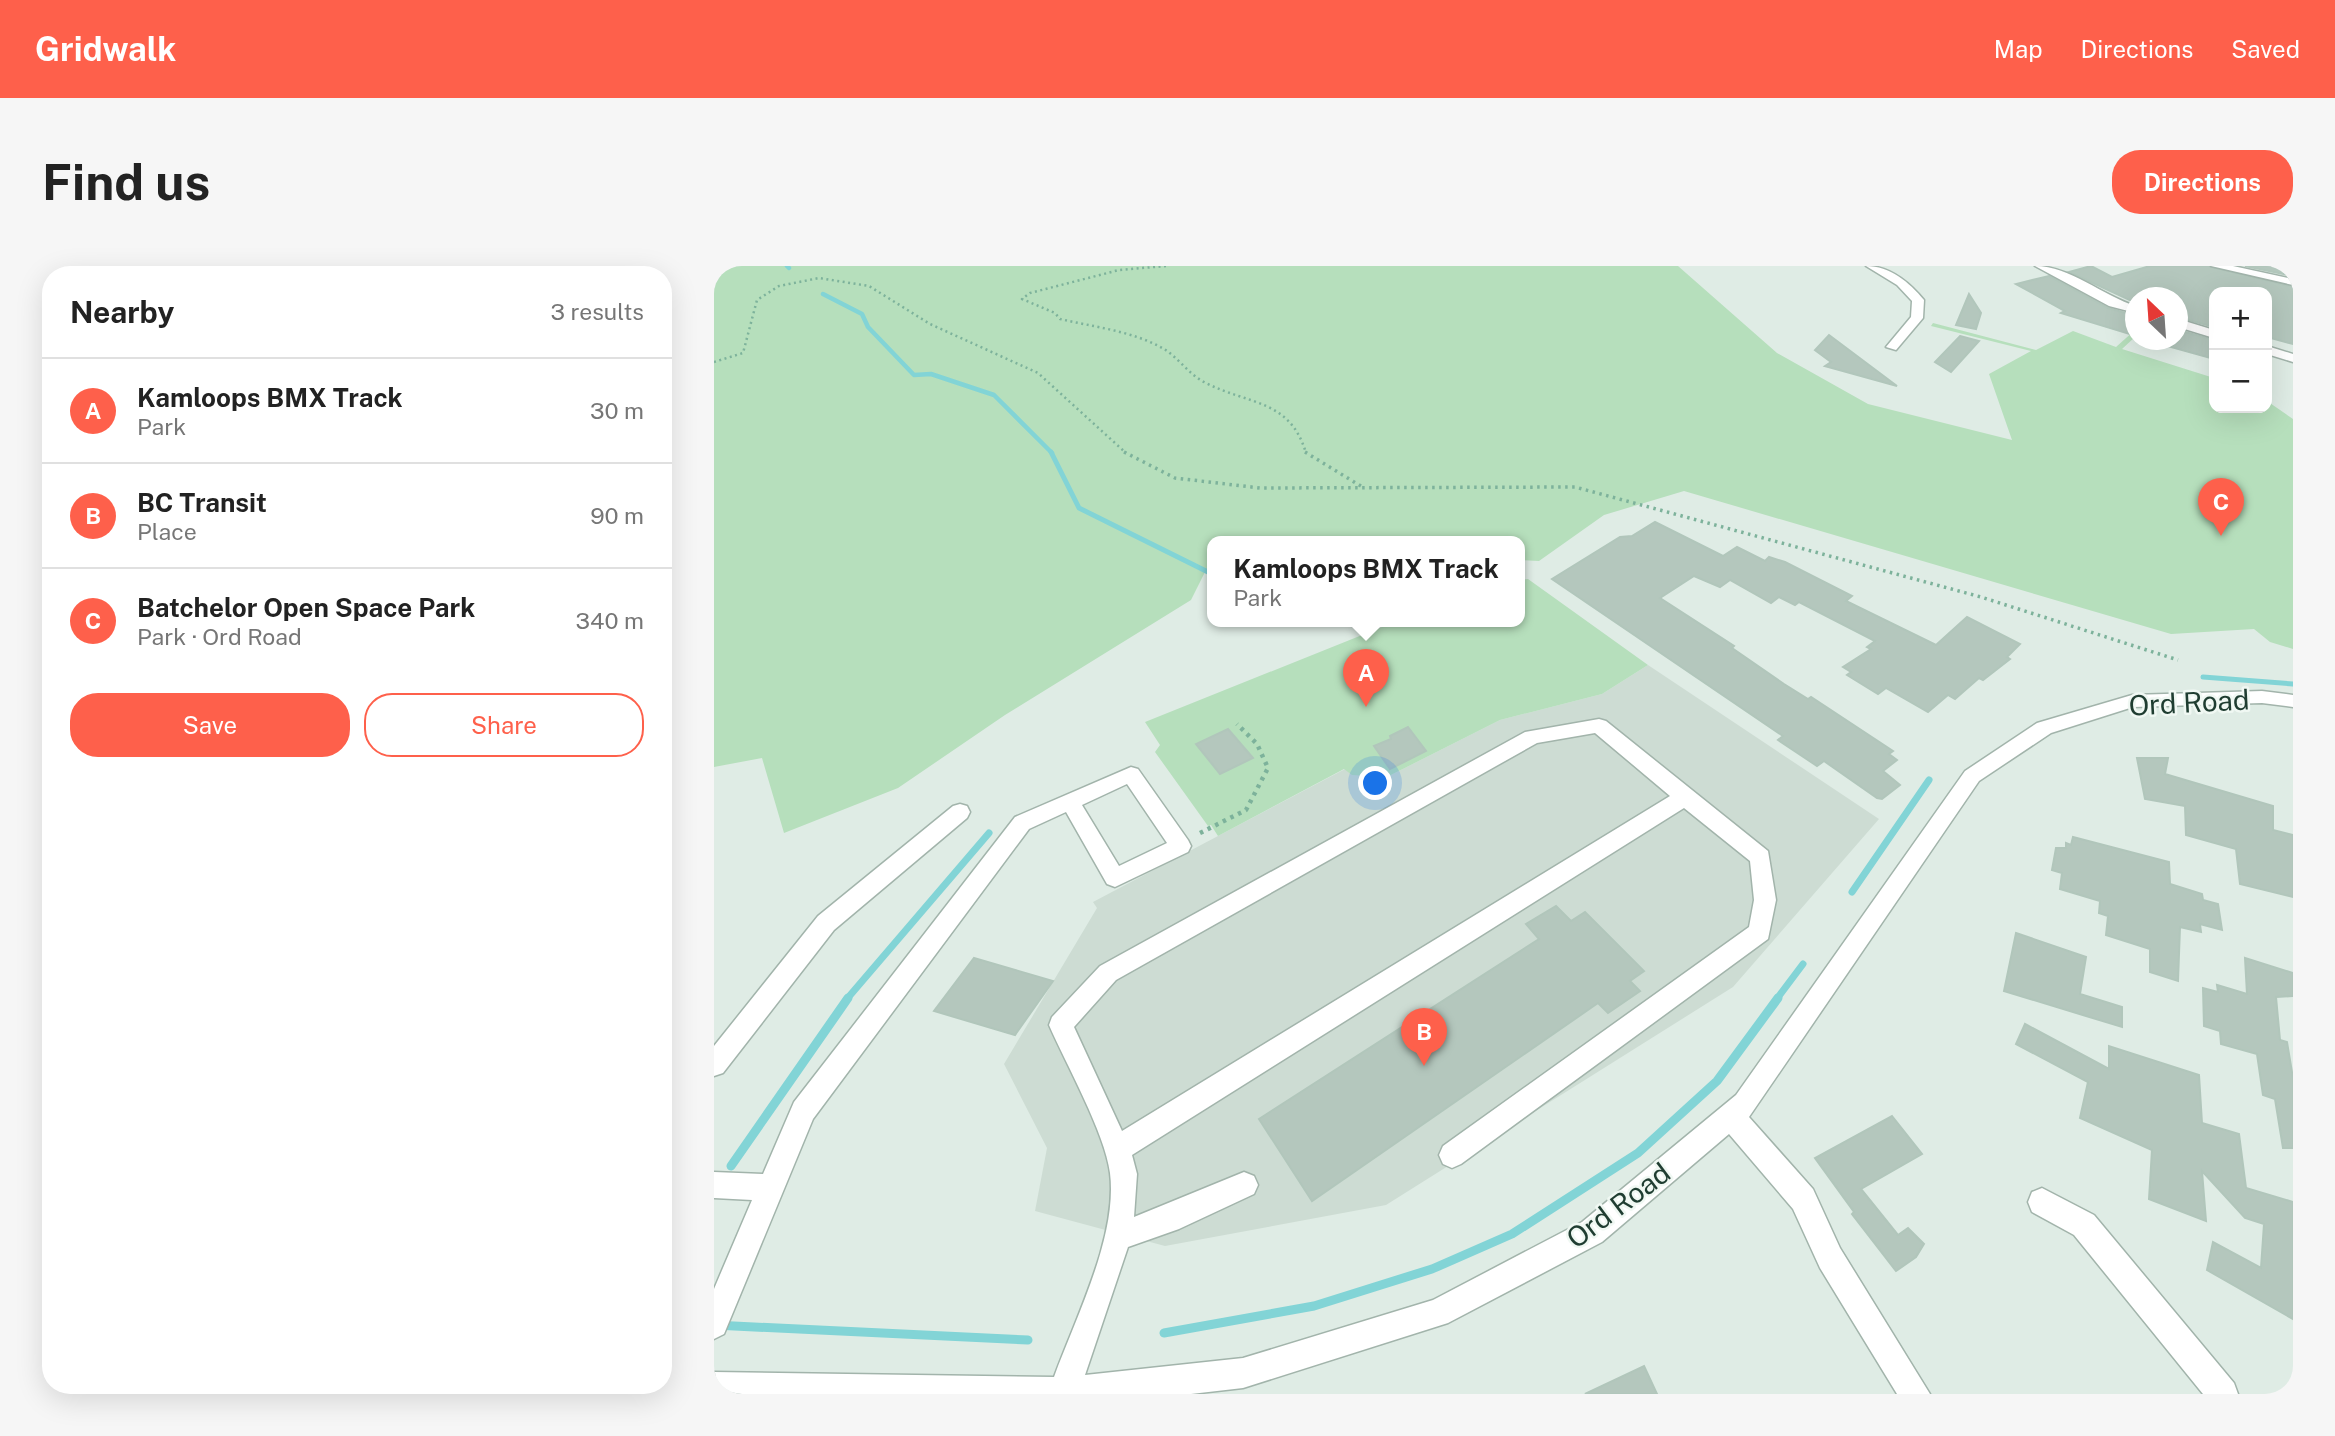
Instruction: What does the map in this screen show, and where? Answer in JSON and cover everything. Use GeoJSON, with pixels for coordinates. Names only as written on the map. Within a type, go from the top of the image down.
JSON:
{"type":"FeatureCollection","features":[{"type":"Feature","properties":{"kind":"street"},"geometry":{"type":"LineString","coordinates":[[1872,266],[1900,283],[1918,300],[1917,318],[1892,347]]}},
{"type":"Feature","properties":{"kind":"street"},"geometry":{"type":"LineString","coordinates":[[2040,266],[2125,307]]}},
{"type":"Feature","properties":{"kind":"street"},"geometry":{"type":"LineString","coordinates":[[2217,266],[2293,282]]}},
{"type":"Feature","properties":{"kind":"street"},"geometry":{"type":"LineString","coordinates":[[2188,326],[2209,332]]}},
{"type":"Feature","properties":{"kind":"street"},"geometry":{"type":"LineString","coordinates":[[2272,352],[2293,358]]}},
{"type":"Feature","properties":{"kind":"street","name":"Ord Road"},"geometry":{"type":"LineString","coordinates":[[714,1387],[1063,1394],[1243,1373],[1438,1313],[1592,1232],[1745,1104],[1972,776],[2044,728],[2132,701],[2262,697],[2293,701]]}},
{"type":"Feature","properties":{"kind":"street"},"geometry":{"type":"LineString","coordinates":[[1063,1394],[1118,1236],[1125,1166],[1061,1025],[1108,973],[1532,737],[1599,726],[1760,857],[1765,900],[1760,932],[1452,1155]]}},
{"type":"Feature","properties":{"kind":"street"},"geometry":{"type":"LineString","coordinates":[[714,1324],[803,1111],[1022,823],[1131,774],[1180,846],[1115,878],[1070,802]]}},
{"type":"Feature","properties":{"kind":"street"},"geometry":{"type":"LineString","coordinates":[[1117,1149],[1685,797]]}},
{"type":"Feature","properties":{"kind":"street"},"geometry":{"type":"LineString","coordinates":[[714,1065],[826,923],[960,812]]}},
{"type":"Feature","properties":{"kind":"street"},"geometry":{"type":"LineString","coordinates":[[1731,1116],[1803,1199],[1829,1258],[1915,1394]]}},
{"type":"Feature","properties":{"kind":"street"},"geometry":{"type":"LineString","coordinates":[[714,1185],[771,1188]]}},
{"type":"Feature","properties":{"kind":"street"},"geometry":{"type":"LineString","coordinates":[[1118,1236],[1169,1219],[1244,1185]]}},
{"type":"Feature","properties":{"kind":"street"},"geometry":{"type":"LineString","coordinates":[[2042,1202],[2084,1225],[2094,1235],[2222,1394]]}},
{"type":"Feature","properties":{"kind":"path"},"geometry":{"type":"LineString","coordinates":[[1166,266],[1114,271],[1030,293],[1022,299],[1055,313],[1060,319],[1108,329],[1152,344],[1168,352],[1202,382],[1258,401],[1296,427],[1302,436],[1306,454],[1322,466],[1348,475],[1364,489]]}},
{"type":"Feature","properties":{"kind":"path"},"geometry":{"type":"LineString","coordinates":[[714,362],[743,354],[757,300],[779,286],[819,278],[869,286],[930,324],[1038,373],[1129,456],[1175,478],[1260,488],[1575,487],[1639,502],[1981,597],[2178,660]]}},
{"type":"Feature","properties":{"kind":"path"},"geometry":{"type":"LineString","coordinates":[[1200,833],[1246,810],[1268,768],[1257,744],[1237,724]]}},
{"type":"Feature","properties":{"kind":"shaded area"},"geometry":{"type":"Polygon","coordinates":[[[1648,665],[1879,819],[1733,987],[1386,1205],[1165,1246],[1035,1211],[1047,1148],[1004,1064],[1097,908],[1093,902],[1345,769],[1387,777],[1500,720],[1602,694],[1648,665]]]}},
{"type":"Feature","properties":{"kind":"green space"},"geometry":{"type":"Polygon","coordinates":[[[714,266],[1678,266],[1777,353],[1868,404],[2012,440],[1989,374],[2031,351],[1931,326],[1933,323],[2036,350],[2073,331],[2116,347],[2125,339],[2122,349],[2209,376],[2209,413],[2272,413],[2272,404],[2293,419],[2293,649],[2270,642],[2254,629],[2171,634],[1684,491],[1604,515],[1539,561],[1525,560],[1525,536],[1207,536],[1207,570],[1191,600],[1005,715],[898,788],[784,833],[762,758],[714,767],[714,266]]]}},
{"type":"Feature","properties":{"kind":"green space"},"geometry":{"type":"Polygon","coordinates":[[[1525,579],[1648,665],[1602,694],[1500,720],[1387,777],[1352,775],[1344,769],[1218,836],[1155,752],[1160,745],[1145,722],[1382,627],[1525,627],[1525,579]]]}},
{"type":"Feature","properties":{"kind":"building"},"geometry":{"type":"Polygon","coordinates":[[[2091,266],[2112,277],[2150,266],[2208,266],[2293,287],[2293,344],[2272,338],[2272,287],[2209,287],[2209,326],[2188,320],[2188,287],[2125,287],[2125,298],[2069,272],[2091,266]]]}},
{"type":"Feature","properties":{"kind":"building"},"geometry":{"type":"Polygon","coordinates":[[[2245,266],[2293,266],[2293,276],[2245,266]]]}},
{"type":"Feature","properties":{"kind":"building"},"geometry":{"type":"Polygon","coordinates":[[[2049,276],[2108,308],[2125,313],[2125,333],[2061,313],[2065,311],[2016,284],[2049,276]]]}},
{"type":"Feature","properties":{"kind":"building"},"geometry":{"type":"Polygon","coordinates":[[[1969,294],[1981,313],[1976,329],[1956,325],[1969,294]]]}},
{"type":"Feature","properties":{"kind":"building"},"geometry":{"type":"Polygon","coordinates":[[[2188,333],[2209,339],[2209,358],[2182,350],[2188,350],[2188,333]]]}},
{"type":"Feature","properties":{"kind":"building"},"geometry":{"type":"Polygon","coordinates":[[[1829,335],[1897,386],[1825,366],[1831,362],[1815,350],[1829,335]]]}},
{"type":"Feature","properties":{"kind":"building"},"geometry":{"type":"Polygon","coordinates":[[[1960,336],[1979,341],[1951,372],[1935,362],[1960,336]]]}},
{"type":"Feature","properties":{"kind":"building"},"geometry":{"type":"Polygon","coordinates":[[[1655,522],[1723,556],[1737,547],[1765,561],[1769,557],[1785,562],[1852,596],[1846,601],[1936,645],[1967,617],[2020,644],[2007,657],[2010,659],[1983,680],[1979,678],[1955,699],[1948,695],[1928,712],[1886,688],[1878,694],[1847,675],[1851,672],[1843,667],[1871,649],[1867,647],[1875,641],[1799,602],[1795,605],[1779,597],[1771,603],[1730,580],[1720,587],[1694,576],[1660,598],[1734,646],[1732,648],[1784,684],[1808,699],[1811,697],[1893,751],[1889,754],[1897,760],[1883,771],[1900,785],[1882,799],[1877,798],[1824,761],[1817,766],[1778,740],[1783,736],[1552,579],[1620,537],[1632,536],[1655,522]]]}},
{"type":"Feature","properties":{"kind":"building"},"geometry":{"type":"Polygon","coordinates":[[[1408,727],[1426,751],[1390,769],[1374,746],[1391,739],[1390,736],[1408,727]]]}},
{"type":"Feature","properties":{"kind":"building"},"geometry":{"type":"Polygon","coordinates":[[[1228,729],[1253,758],[1220,774],[1196,744],[1228,729]]]}},
{"type":"Feature","properties":{"kind":"building"},"geometry":{"type":"Polygon","coordinates":[[[2137,758],[2168,758],[2165,774],[2273,806],[2273,830],[2293,835],[2293,897],[2240,884],[2236,849],[2186,835],[2185,806],[2145,799],[2137,758]]]}},
{"type":"Feature","properties":{"kind":"building"},"geometry":{"type":"Polygon","coordinates":[[[2073,837],[2169,862],[2170,884],[2202,894],[2203,900],[2218,904],[2222,930],[2200,924],[2201,932],[2180,927],[2178,981],[2150,972],[2150,949],[2106,935],[2108,916],[2099,913],[2100,901],[2060,889],[2062,873],[2052,870],[2056,848],[2066,848],[2066,843],[2071,845],[2073,837]]]}},
{"type":"Feature","properties":{"kind":"building"},"geometry":{"type":"Polygon","coordinates":[[[1556,906],[1571,921],[1585,912],[1644,971],[1630,981],[1640,991],[1608,1013],[1598,1003],[1312,1201],[1259,1119],[1539,939],[1526,924],[1556,906]]]}},
{"type":"Feature","properties":{"kind":"building"},"geometry":{"type":"Polygon","coordinates":[[[2016,933],[2086,957],[2080,994],[2122,1007],[2122,1027],[2004,991],[2016,933]]]}},
{"type":"Feature","properties":{"kind":"building"},"geometry":{"type":"Polygon","coordinates":[[[974,958],[1053,981],[1015,1035],[934,1011],[974,958]]]}},
{"type":"Feature","properties":{"kind":"building"},"geometry":{"type":"Polygon","coordinates":[[[2245,958],[2293,973],[2293,996],[2276,997],[2280,1040],[2287,1042],[2293,1078],[2293,1148],[2283,1148],[2275,1099],[2263,1095],[2257,1054],[2221,1044],[2220,1031],[2204,1026],[2203,988],[2218,992],[2217,985],[2247,994],[2245,958]]]}},
{"type":"Feature","properties":{"kind":"building"},"geometry":{"type":"Polygon","coordinates":[[[2025,1024],[2109,1069],[2109,1046],[2199,1075],[2202,1123],[2239,1134],[2246,1188],[2293,1202],[2293,1319],[2207,1270],[2213,1242],[2261,1268],[2264,1224],[2245,1218],[2202,1171],[2206,1221],[2149,1199],[2152,1150],[2080,1118],[2088,1082],[2016,1044],[2025,1024]]]}},
{"type":"Feature","properties":{"kind":"building"},"geometry":{"type":"Polygon","coordinates":[[[1892,1116],[1922,1154],[1861,1189],[1898,1235],[1908,1228],[1924,1244],[1916,1257],[1896,1271],[1852,1214],[1854,1212],[1815,1158],[1892,1116]]]}},
{"type":"Feature","properties":{"kind":"building"},"geometry":{"type":"Polygon","coordinates":[[[1644,1366],[1657,1394],[1585,1394],[1644,1366]]]}},
{"type":"Feature","properties":{"kind":"waterway"},"geometry":{"type":"LineString","coordinates":[[823,294],[862,314],[868,327],[914,375],[931,374],[994,395],[1051,452]]}},
{"type":"Feature","properties":{"kind":"waterway"},"geometry":{"type":"LineString","coordinates":[[1051,452],[1079,508],[1207,572]]}},
{"type":"Feature","properties":{"kind":"waterway"},"geometry":{"type":"LineString","coordinates":[[2203,677],[2293,684]]}},
{"type":"Feature","properties":{"kind":"waterway"},"geometry":{"type":"LineString","coordinates":[[1852,892],[1929,780]]}},
{"type":"Feature","properties":{"kind":"waterway"},"geometry":{"type":"LineString","coordinates":[[846,1000],[989,833]]}},
{"type":"Feature","properties":{"kind":"waterway"},"geometry":{"type":"LineString","coordinates":[[1776,1000],[1803,964]]}},
{"type":"Feature","properties":{"kind":"waterway"},"geometry":{"type":"LineString","coordinates":[[731,1166],[848,998]]}},
{"type":"Feature","properties":{"kind":"waterway"},"geometry":{"type":"LineString","coordinates":[[1164,1333],[1314,1306],[1432,1269],[1512,1234],[1638,1153],[1717,1081],[1778,998]]}},
{"type":"Feature","properties":{"kind":"waterway"},"geometry":{"type":"LineString","coordinates":[[714,1325],[1028,1340]]}},
{"type":"Feature","properties":{"kind":"place","name":"Batchelor Open Space Park"},"geometry":{"type":"Point","coordinates":[2221,536]}},
{"type":"Feature","properties":{"kind":"place","name":"Kamloops BMX Track"},"geometry":{"type":"Point","coordinates":[1366,707]}},
{"type":"Feature","properties":{"kind":"place","name":"BC Transit"},"geometry":{"type":"Point","coordinates":[1424,1066]}}]}
